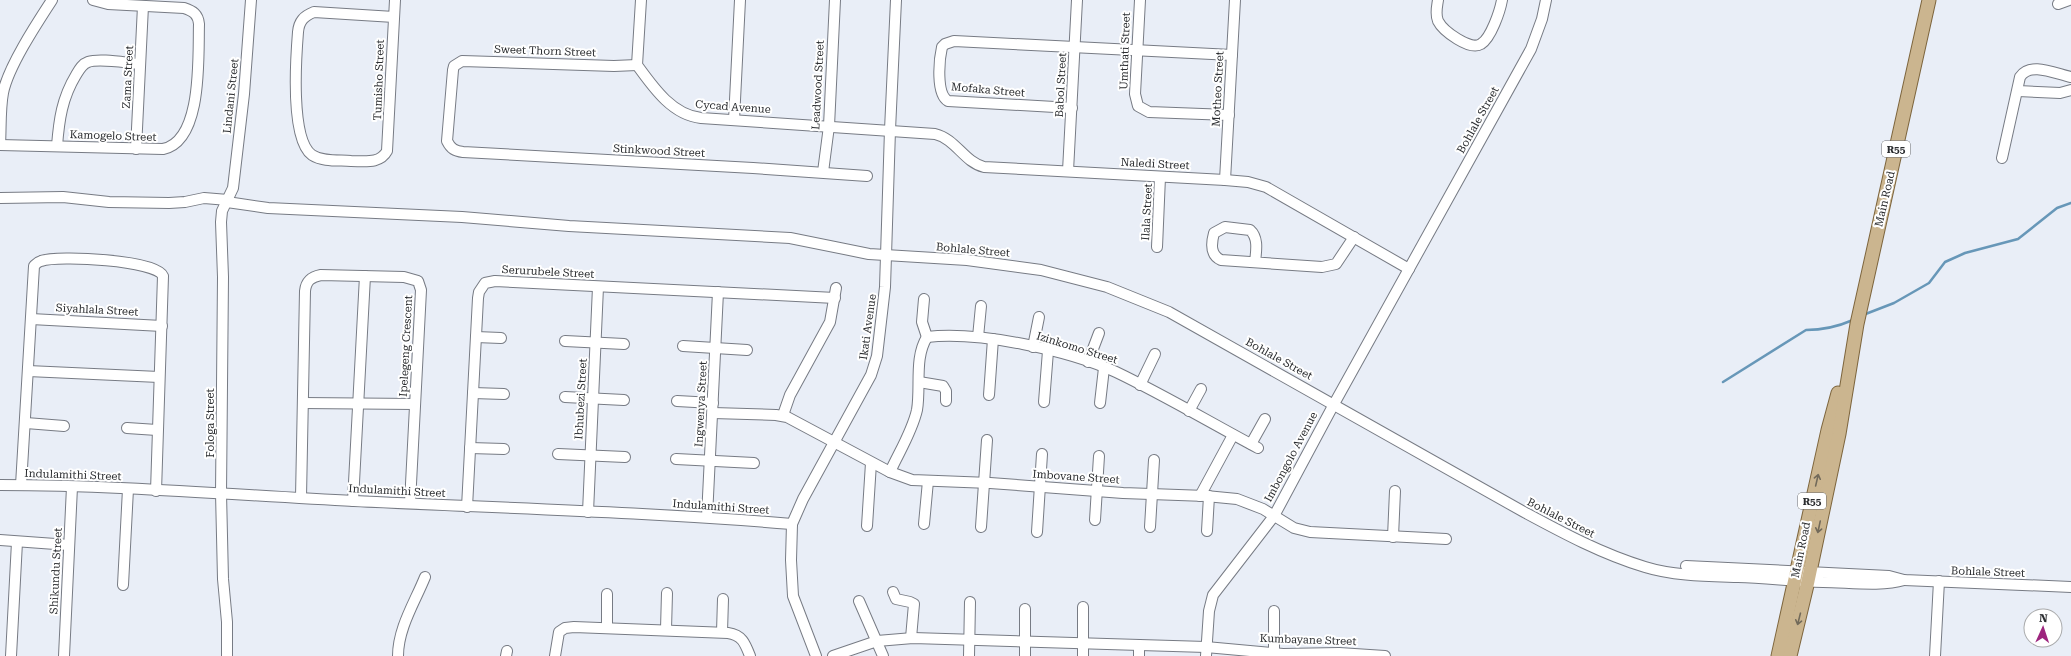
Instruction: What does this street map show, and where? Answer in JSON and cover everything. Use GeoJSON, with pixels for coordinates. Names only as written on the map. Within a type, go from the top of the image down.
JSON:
{"type":"FeatureCollection","features":[{"type":"Feature","properties":{"kind":"main road","name":"Main Road"},"geometry":{"type":"LineString","coordinates":[[1790,656],[1809,578],[1839,434],[1851,351],[1862,298],[1929,0]]}},
{"type":"Feature","properties":{"kind":"main road","name":"Main Road"},"geometry":{"type":"LineString","coordinates":[[1778,656],[1828,430],[1843,374],[1851,351]]}},
{"type":"Feature","properties":{"kind":"street"},"geometry":{"type":"LineString","coordinates":[[0,145],[2,98],[6,82],[34,28],[52,0]]}},
{"type":"Feature","properties":{"kind":"street","name":"Kamogelo Street"},"geometry":{"type":"LineString","coordinates":[[0,145],[163,149],[170,148],[180,140],[191,114],[198,85],[199,24],[197,15],[184,8],[108,4],[93,0]]}},
{"type":"Feature","properties":{"kind":"street","name":"Lindani Street"},"geometry":{"type":"LineString","coordinates":[[229,198],[244,94],[252,0]]}},
{"type":"Feature","properties":{"kind":"street","name":"Tumisho Street"},"geometry":{"type":"LineString","coordinates":[[394,17],[314,12],[303,18],[298,32],[295,102],[303,140],[309,152],[314,156],[325,159],[369,162],[381,158],[387,151],[395,0]]}},
{"type":"Feature","properties":{"kind":"street"},"geometry":{"type":"LineString","coordinates":[[637,65],[641,0]]}},
{"type":"Feature","properties":{"kind":"street"},"geometry":{"type":"LineString","coordinates":[[734,120],[740,0]]}},
{"type":"Feature","properties":{"kind":"street","name":"Leadwood Street"},"geometry":{"type":"LineString","coordinates":[[823,172],[829,126],[834,0]]}},
{"type":"Feature","properties":{"kind":"street","name":"Ikati Avenue"},"geometry":{"type":"LineString","coordinates":[[816,656],[793,596],[791,560],[792,524],[803,499],[874,366],[885,287],[896,0]]}},
{"type":"Feature","properties":{"kind":"street","name":"Babol Street"},"geometry":{"type":"LineString","coordinates":[[1068,171],[1077,0]]}},
{"type":"Feature","properties":{"kind":"street","name":"Umthati Street"},"geometry":{"type":"LineString","coordinates":[[1140,0],[1136,51],[1135,94],[1138,106],[1149,112],[1229,115]]}},
{"type":"Feature","properties":{"kind":"street","name":"Motheo Street"},"geometry":{"type":"LineString","coordinates":[[1225,180],[1235,0]]}},
{"type":"Feature","properties":{"kind":"street"},"geometry":{"type":"LineString","coordinates":[[1438,0],[1436,16],[1441,26],[1466,44],[1475,46],[1480,45],[1487,38],[1497,18],[1502,0]]}},
{"type":"Feature","properties":{"kind":"street","name":"Bohlale Street"},"geometry":{"type":"LineString","coordinates":[[1409,269],[1531,49],[1542,19],[1546,0]]}},
{"type":"Feature","properties":{"kind":"street"},"geometry":{"type":"LineString","coordinates":[[2058,4],[2069,0]]}},
{"type":"Feature","properties":{"kind":"street","name":"Zama Street"},"geometry":{"type":"LineString","coordinates":[[136,149],[143,6]]}},
{"type":"Feature","properties":{"kind":"street","name":"Mofaka Street"},"geometry":{"type":"LineString","coordinates":[[1072,108],[948,101],[944,98],[940,89],[941,53],[945,44],[954,41],[1074,47]]}},
{"type":"Feature","properties":{"kind":"street"},"geometry":{"type":"LineString","coordinates":[[1074,47],[1232,55]]}},
{"type":"Feature","properties":{"kind":"street","name":"Sweet Thorn Street"},"geometry":{"type":"LineString","coordinates":[[450,147],[447,134],[454,66],[466,60],[614,66],[637,65]]}},
{"type":"Feature","properties":{"kind":"street"},"geometry":{"type":"LineString","coordinates":[[57,146],[62,102],[70,85],[83,65],[87,62],[97,61],[140,64]]}},
{"type":"Feature","properties":{"kind":"street","name":"Cycad Avenue"},"geometry":{"type":"LineString","coordinates":[[637,65],[672,106],[686,115],[734,120],[890,130]]}},
{"type":"Feature","properties":{"kind":"street"},"geometry":{"type":"LineString","coordinates":[[2002,158],[2020,77],[2027,70],[2033,68],[2071,77]]}},
{"type":"Feature","properties":{"kind":"street"},"geometry":{"type":"LineString","coordinates":[[2018,91],[2060,93],[2071,90]]}},
{"type":"Feature","properties":{"kind":"street","name":"Naledi Street"},"geometry":{"type":"LineString","coordinates":[[890,130],[943,136],[972,162],[984,167],[1248,182],[1266,187],[1409,269]]}},
{"type":"Feature","properties":{"kind":"street","name":"Stinkwood Street"},"geometry":{"type":"LineString","coordinates":[[450,147],[455,151],[464,152],[823,172],[867,176]]}},
{"type":"Feature","properties":{"kind":"street","name":"Ilala Street"},"geometry":{"type":"LineString","coordinates":[[1157,247],[1160,177]]}},
{"type":"Feature","properties":{"kind":"street","name":"Bohlale Street"},"geometry":{"type":"LineString","coordinates":[[0,198],[63,197],[109,202],[169,203],[186,202],[204,198],[229,198],[268,208],[462,217],[569,226],[790,238],[853,252],[886,256],[967,260],[1041,270],[1107,287],[1149,303],[1185,321],[1576,540],[1612,556],[1634,562],[1644,567],[1669,572],[1795,577],[1882,583],[1904,580],[2071,587]]}},
{"type":"Feature","properties":{"kind":"street","name":"Fologa Street"},"geometry":{"type":"LineString","coordinates":[[227,656],[227,622],[223,580],[221,493],[223,276],[221,222],[222,211],[229,198]]}},
{"type":"Feature","properties":{"kind":"street"},"geometry":{"type":"LineString","coordinates":[[1255,262],[1256,240],[1250,230],[1225,228],[1214,233],[1212,251],[1217,258],[1226,261],[1330,266],[1336,264],[1341,259],[1354,237]]}},
{"type":"Feature","properties":{"kind":"street"},"geometry":{"type":"LineString","coordinates":[[21,486],[26,423],[33,271],[36,263],[46,260],[102,260],[146,266],[160,271],[164,279],[159,377],[156,491]]}},
{"type":"Feature","properties":{"kind":"street","name":"Imbongolo Avenue"},"geometry":{"type":"LineString","coordinates":[[1206,652],[1209,611],[1213,596],[1274,516],[1409,269]]}},
{"type":"Feature","properties":{"kind":"street","name":"Ipelegeng Crescent"},"geometry":{"type":"LineString","coordinates":[[301,497],[305,291],[307,282],[314,276],[321,275],[410,278],[420,284],[410,503]]}},
{"type":"Feature","properties":{"kind":"street"},"geometry":{"type":"LineString","coordinates":[[354,501],[357,403],[365,276]]}},
{"type":"Feature","properties":{"kind":"street","name":"Serurubele Street"},"geometry":{"type":"LineString","coordinates":[[467,507],[479,292],[486,282],[495,281],[718,292],[836,293],[833,314],[827,329],[790,395],[782,415]]}},
{"type":"Feature","properties":{"kind":"street","name":"Ibhubezi Street"},"geometry":{"type":"LineString","coordinates":[[588,512],[598,287]]}},
{"type":"Feature","properties":{"kind":"street","name":"Ingwenya Street"},"geometry":{"type":"LineString","coordinates":[[707,517],[718,292]]}},
{"type":"Feature","properties":{"kind":"street"},"geometry":{"type":"LineString","coordinates":[[890,472],[913,422],[917,409],[921,350],[927,337],[922,322],[924,299]]}},
{"type":"Feature","properties":{"kind":"street"},"geometry":{"type":"LineString","coordinates":[[978,337],[981,306]]}},
{"type":"Feature","properties":{"kind":"street"},"geometry":{"type":"LineString","coordinates":[[1033,347],[1039,317]]}},
{"type":"Feature","properties":{"kind":"street","name":"Siyahlala Street"},"geometry":{"type":"LineString","coordinates":[[30,319],[162,326]]}},
{"type":"Feature","properties":{"kind":"street"},"geometry":{"type":"LineString","coordinates":[[1088,362],[1099,333]]}},
{"type":"Feature","properties":{"kind":"street","name":"Izinkomo Street"},"geometry":{"type":"LineString","coordinates":[[927,337],[939,335],[992,339],[1033,347],[1088,362],[1140,385],[1255,446],[1265,419]]}},
{"type":"Feature","properties":{"kind":"street"},"geometry":{"type":"LineString","coordinates":[[476,337],[501,338]]}},
{"type":"Feature","properties":{"kind":"street"},"geometry":{"type":"LineString","coordinates":[[989,395],[992,339]]}},
{"type":"Feature","properties":{"kind":"street"},"geometry":{"type":"LineString","coordinates":[[565,341],[624,344]]}},
{"type":"Feature","properties":{"kind":"street"},"geometry":{"type":"LineString","coordinates":[[683,346],[747,350]]}},
{"type":"Feature","properties":{"kind":"street"},"geometry":{"type":"LineString","coordinates":[[1044,402],[1048,351]]}},
{"type":"Feature","properties":{"kind":"street"},"geometry":{"type":"LineString","coordinates":[[1140,385],[1155,354]]}},
{"type":"Feature","properties":{"kind":"street"},"geometry":{"type":"LineString","coordinates":[[1100,403],[1104,368]]}},
{"type":"Feature","properties":{"kind":"street"},"geometry":{"type":"LineString","coordinates":[[28,371],[159,377]]}},
{"type":"Feature","properties":{"kind":"street"},"geometry":{"type":"LineString","coordinates":[[919,382],[943,386],[946,391],[946,402]]}},
{"type":"Feature","properties":{"kind":"street"},"geometry":{"type":"LineString","coordinates":[[1189,411],[1201,389]]}},
{"type":"Feature","properties":{"kind":"street"},"geometry":{"type":"LineString","coordinates":[[473,393],[504,394]]}},
{"type":"Feature","properties":{"kind":"street"},"geometry":{"type":"LineString","coordinates":[[565,397],[624,400]]}},
{"type":"Feature","properties":{"kind":"street","name":"Imbovane Street"},"geometry":{"type":"LineString","coordinates":[[677,401],[713,408],[782,415],[890,472],[907,479],[1204,496],[1245,501],[1294,528],[1310,532],[1446,539]]}},
{"type":"Feature","properties":{"kind":"street"},"geometry":{"type":"LineString","coordinates":[[303,403],[414,404]]}},
{"type":"Feature","properties":{"kind":"street"},"geometry":{"type":"LineString","coordinates":[[26,423],[64,426]]}},
{"type":"Feature","properties":{"kind":"street"},"geometry":{"type":"LineString","coordinates":[[127,428],[157,430]]}},
{"type":"Feature","properties":{"kind":"street"},"geometry":{"type":"LineString","coordinates":[[1207,531],[1204,496],[1233,435]]}},
{"type":"Feature","properties":{"kind":"street"},"geometry":{"type":"LineString","coordinates":[[981,527],[987,440]]}},
{"type":"Feature","properties":{"kind":"street"},"geometry":{"type":"LineString","coordinates":[[470,448],[504,449]]}},
{"type":"Feature","properties":{"kind":"street"},"geometry":{"type":"LineString","coordinates":[[558,454],[625,457]]}},
{"type":"Feature","properties":{"kind":"street"},"geometry":{"type":"LineString","coordinates":[[1037,532],[1042,454]]}},
{"type":"Feature","properties":{"kind":"street"},"geometry":{"type":"LineString","coordinates":[[1095,520],[1099,456]]}},
{"type":"Feature","properties":{"kind":"street"},"geometry":{"type":"LineString","coordinates":[[676,459],[754,463]]}},
{"type":"Feature","properties":{"kind":"street"},"geometry":{"type":"LineString","coordinates":[[1150,527],[1154,460]]}},
{"type":"Feature","properties":{"kind":"street"},"geometry":{"type":"LineString","coordinates":[[868,526],[871,462]]}},
{"type":"Feature","properties":{"kind":"street"},"geometry":{"type":"LineString","coordinates":[[924,524],[928,481]]}},
{"type":"Feature","properties":{"kind":"street","name":"Indulamithi Street"},"geometry":{"type":"LineString","coordinates":[[0,486],[72,487],[221,493],[467,507],[707,517],[792,524]]}},
{"type":"Feature","properties":{"kind":"street","name":"Shikundu Street"},"geometry":{"type":"LineString","coordinates":[[64,656],[72,487]]}},
{"type":"Feature","properties":{"kind":"street"},"geometry":{"type":"LineString","coordinates":[[123,585],[128,489]]}},
{"type":"Feature","properties":{"kind":"street"},"geometry":{"type":"LineString","coordinates":[[1393,537],[1395,491]]}},
{"type":"Feature","properties":{"kind":"street"},"geometry":{"type":"LineString","coordinates":[[0,540],[69,545]]}},
{"type":"Feature","properties":{"kind":"street"},"geometry":{"type":"LineString","coordinates":[[11,656],[17,542]]}},
{"type":"Feature","properties":{"kind":"street"},"geometry":{"type":"LineString","coordinates":[[398,656],[403,631],[425,577]]}},
{"type":"Feature","properties":{"kind":"street"},"geometry":{"type":"LineString","coordinates":[[1935,656],[1939,582]]}},
{"type":"Feature","properties":{"kind":"street"},"geometry":{"type":"LineString","coordinates":[[893,592],[896,599],[914,604],[911,638]]}},
{"type":"Feature","properties":{"kind":"street"},"geometry":{"type":"LineString","coordinates":[[666,629],[667,593]]}},
{"type":"Feature","properties":{"kind":"street"},"geometry":{"type":"LineString","coordinates":[[607,594],[607,628]]}},
{"type":"Feature","properties":{"kind":"street"},"geometry":{"type":"LineString","coordinates":[[722,632],[723,599]]}},
{"type":"Feature","properties":{"kind":"street"},"geometry":{"type":"LineString","coordinates":[[860,601],[883,656]]}},
{"type":"Feature","properties":{"kind":"street"},"geometry":{"type":"LineString","coordinates":[[968,656],[970,602]]}},
{"type":"Feature","properties":{"kind":"street"},"geometry":{"type":"LineString","coordinates":[[1082,656],[1083,607]]}},
{"type":"Feature","properties":{"kind":"street"},"geometry":{"type":"LineString","coordinates":[[1024,609],[1025,656]]}},
{"type":"Feature","properties":{"kind":"street"},"geometry":{"type":"LineString","coordinates":[[1269,654],[1274,611]]}},
{"type":"Feature","properties":{"kind":"street"},"geometry":{"type":"LineString","coordinates":[[555,656],[557,636],[561,629],[569,627],[722,632],[738,635],[743,640],[750,656]]}},
{"type":"Feature","properties":{"kind":"street","name":"Kumbayane Street"},"geometry":{"type":"LineString","coordinates":[[833,656],[877,642],[911,638],[1140,645],[1206,652],[1269,654],[1339,653],[1385,656]]}},
{"type":"Feature","properties":{"kind":"street"},"geometry":{"type":"LineString","coordinates":[[1139,656],[1140,645]]}},
{"type":"Feature","properties":{"kind":"waterway"},"geometry":{"type":"LineString","coordinates":[[1863,315],[1894,303],[1929,283],[1945,262],[1965,253],[2018,239],[2057,208],[2071,203]]}},
{"type":"Feature","properties":{"kind":"waterway"},"geometry":{"type":"LineString","coordinates":[[1723,382],[1806,330],[1830,328],[1853,320]]}}]}
